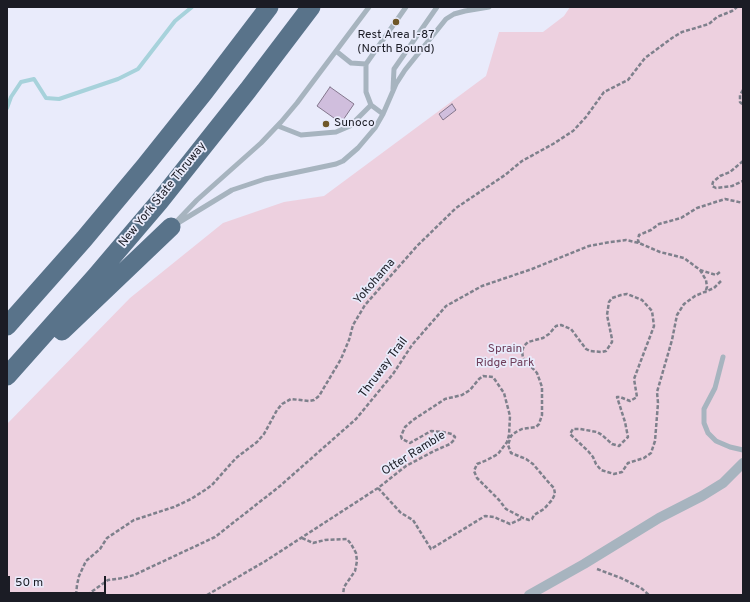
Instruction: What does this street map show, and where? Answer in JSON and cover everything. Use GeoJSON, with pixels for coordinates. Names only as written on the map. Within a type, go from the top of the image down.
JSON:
{"type":"FeatureCollection","features":[{"type":"Feature","properties":{"kind":"highway"},"geometry":{"type":"LineString","coordinates":[[7,326],[84,239],[140,172],[269,7]]}},
{"type":"Feature","properties":{"kind":"highway","name":"New York State Thruway"},"geometry":{"type":"LineString","coordinates":[[7,376],[91,282],[159,202],[248,90],[311,7]]}},
{"type":"Feature","properties":{"kind":"highway"},"geometry":{"type":"LineString","coordinates":[[7,382],[93,303],[171,227]]}},
{"type":"Feature","properties":{"kind":"street"},"geometry":{"type":"LineString","coordinates":[[529,595],[584,564],[659,518],[702,496],[723,483],[743,463]]}},
{"type":"Feature","properties":{"kind":"lane"},"geometry":{"type":"LineString","coordinates":[[171,227],[214,184],[278,126],[369,7]]}},
{"type":"Feature","properties":{"kind":"lane"},"geometry":{"type":"LineString","coordinates":[[383,114],[371,105],[366,92],[366,64],[406,7]]}},
{"type":"Feature","properties":{"kind":"lane"},"geometry":{"type":"LineString","coordinates":[[393,92],[394,69],[438,7]]}},
{"type":"Feature","properties":{"kind":"lane"},"geometry":{"type":"LineString","coordinates":[[171,227],[232,190],[265,179],[336,164],[343,161],[366,139],[383,114],[405,70],[446,19],[454,14],[489,7]]}},
{"type":"Feature","properties":{"kind":"lane"},"geometry":{"type":"LineString","coordinates":[[336,51],[351,63],[366,64]]}},
{"type":"Feature","properties":{"kind":"lane"},"geometry":{"type":"LineString","coordinates":[[278,126],[301,135],[336,132],[350,126],[371,105]]}},
{"type":"Feature","properties":{"kind":"lane"},"geometry":{"type":"LineString","coordinates":[[723,357],[715,388],[704,409],[704,423],[708,433],[716,441],[730,447],[743,450]]}},
{"type":"Feature","properties":{"kind":"path","name":"Yokohama"},"geometry":{"type":"LineString","coordinates":[[76,595],[79,576],[86,561],[100,549],[107,538],[134,520],[174,507],[205,490],[212,485],[236,458],[257,442],[264,434],[277,410],[282,404],[291,399],[310,401],[319,396],[341,359],[349,340],[353,325],[365,305],[417,246],[456,208],[505,175],[522,161],[573,131],[586,117],[604,92],[628,80],[645,58],[672,38],[682,32],[709,24],[717,17],[728,13],[737,7]]}},
{"type":"Feature","properties":{"kind":"path"},"geometry":{"type":"LineString","coordinates":[[743,90],[740,95],[740,102],[743,105]]}},
{"type":"Feature","properties":{"kind":"path"},"geometry":{"type":"LineString","coordinates":[[743,161],[730,172],[720,176],[713,182],[712,186],[716,188],[732,186],[743,181]]}},
{"type":"Feature","properties":{"kind":"path"},"geometry":{"type":"LineString","coordinates":[[639,243],[638,240],[640,235],[652,230],[659,224],[681,218],[697,208],[725,199],[743,203]]}},
{"type":"Feature","properties":{"kind":"path","name":"Thruway Trail"},"geometry":{"type":"LineString","coordinates":[[87,595],[108,580],[134,575],[215,538],[280,486],[356,419],[393,374],[412,345],[446,306],[482,286],[532,269],[589,246],[626,240],[639,243],[660,252],[684,258],[700,270],[716,275],[721,271]]}},
{"type":"Feature","properties":{"kind":"path"},"geometry":{"type":"LineString","coordinates":[[700,270],[708,286],[705,293]]}},
{"type":"Feature","properties":{"kind":"path"},"geometry":{"type":"LineString","coordinates":[[378,488],[401,512],[413,520],[431,549],[485,516],[494,517],[502,522],[510,524],[523,518],[529,520],[532,519],[534,515],[544,509],[555,494],[550,484],[533,464],[526,458],[511,453],[508,445],[512,436],[522,428],[536,427],[540,424],[542,415],[542,387],[537,373],[523,358],[522,351],[524,346],[528,342],[543,338],[556,326],[561,325],[571,329],[586,349],[590,351],[602,352],[606,350],[612,342],[607,315],[610,302],[612,298],[620,294],[627,294],[642,300],[652,311],[654,326],[634,379],[637,398],[630,401],[617,397],[625,422],[628,438],[618,446],[612,444],[597,432],[573,429],[570,434],[588,451],[601,470],[614,474],[622,472],[628,463],[644,458],[651,453],[655,441],[658,402],[657,392],[672,340],[677,315],[684,304],[695,296],[714,288],[721,281]]}},
{"type":"Feature","properties":{"kind":"path","name":"Otter Ramble"},"geometry":{"type":"LineString","coordinates":[[207,595],[302,538],[378,488],[406,466],[450,444],[455,437],[452,434],[431,431],[410,443],[402,439],[401,436],[408,424],[444,399],[462,395],[470,390],[483,376],[493,378],[504,393],[510,416],[509,435],[507,442],[498,454],[477,464],[474,471],[478,478],[506,509],[523,518]]}},
{"type":"Feature","properties":{"kind":"path"},"geometry":{"type":"LineString","coordinates":[[302,538],[313,543],[325,540],[347,538],[356,553],[355,571],[344,587],[343,595]]}},
{"type":"Feature","properties":{"kind":"path"},"geometry":{"type":"LineString","coordinates":[[584,564],[621,578],[641,588],[649,595]]}},
{"type":"Feature","properties":{"kind":"green space","name":"Sprain Ridge Park"},"geometry":{"type":"Polygon","coordinates":[[[570,7],[743,7],[743,595],[7,595],[7,424],[130,298],[223,223],[284,202],[324,196],[486,76],[499,32],[543,32],[564,16],[570,7]]]}},
{"type":"Feature","properties":{"kind":"building"},"geometry":{"type":"Polygon","coordinates":[[[330,87],[354,104],[341,123],[317,106],[330,87]]]}},
{"type":"Feature","properties":{"kind":"building"},"geometry":{"type":"Polygon","coordinates":[[[452,104],[456,110],[443,120],[439,114],[452,104]]]}},
{"type":"Feature","properties":{"kind":"waterway"},"geometry":{"type":"LineString","coordinates":[[7,108],[11,97],[21,82],[34,79],[46,98],[59,99],[118,79],[138,69],[175,21],[192,7]]}},
{"type":"Feature","properties":{"kind":"place","name":"Rest Area I-87 (North Bound)"},"geometry":{"type":"Point","coordinates":[396,22]}},
{"type":"Feature","properties":{"kind":"place","name":"Sunoco"},"geometry":{"type":"Point","coordinates":[326,124]}}]}
